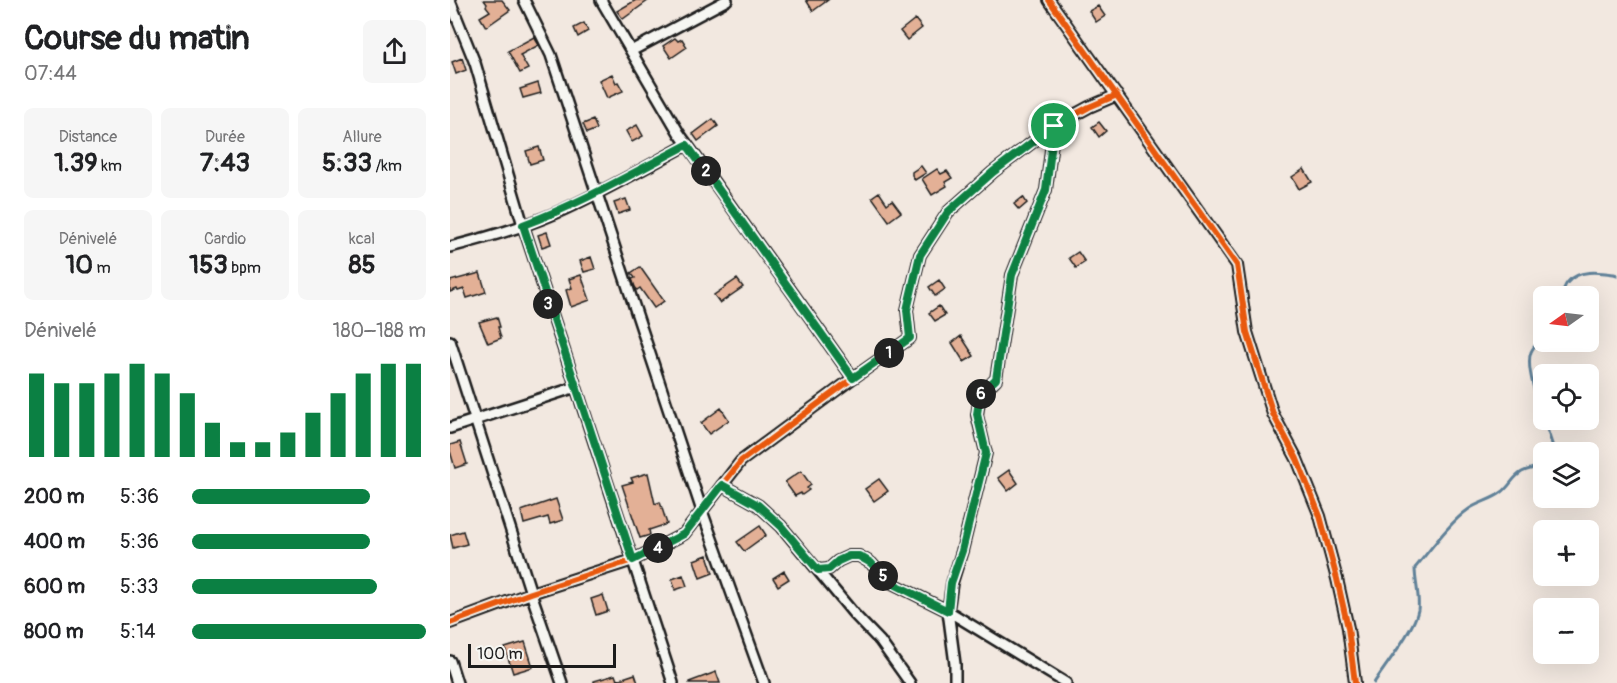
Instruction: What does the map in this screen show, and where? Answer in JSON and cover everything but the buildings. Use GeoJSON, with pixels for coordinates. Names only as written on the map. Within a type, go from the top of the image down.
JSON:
{"type":"FeatureCollection","features":[{"type":"Feature","properties":{"kind":"street"},"geometry":{"type":"LineString","coordinates":[[524,0],[551,54],[702,511],[764,683]]}},
{"type":"Feature","properties":{"kind":"street"},"geometry":{"type":"LineString","coordinates":[[601,0],[687,145],[853,378]]}},
{"type":"Feature","properties":{"kind":"street"},"geometry":{"type":"LineString","coordinates":[[631,51],[727,0]]}},
{"type":"Feature","properties":{"kind":"street"},"geometry":{"type":"LineString","coordinates":[[1049,0],[1237,265],[1247,332],[1273,414],[1297,459],[1320,516],[1329,548],[1348,628],[1353,680]]}},
{"type":"Feature","properties":{"kind":"street"},"geometry":{"type":"LineString","coordinates":[[450,1],[475,63],[523,225],[673,683]]}},
{"type":"Feature","properties":{"kind":"street"},"geometry":{"type":"LineString","coordinates":[[450,623],[531,593],[633,560],[684,534],[741,461],[910,338],[907,310],[920,255],[948,212],[993,172],[1054,126],[1117,96]]}},
{"type":"Feature","properties":{"kind":"street"},"geometry":{"type":"LineString","coordinates":[[955,683],[955,664],[948,611],[951,583],[962,551],[986,453],[977,414],[980,394],[996,379],[1012,275],[1046,190],[1054,126]]}},
{"type":"Feature","properties":{"kind":"street"},"geometry":{"type":"LineString","coordinates":[[450,247],[489,237],[555,213],[687,145]]}},
{"type":"Feature","properties":{"kind":"street"},"geometry":{"type":"LineString","coordinates":[[450,341],[562,683]]}},
{"type":"Feature","properties":{"kind":"street"},"geometry":{"type":"LineString","coordinates":[[450,429],[576,387]]}},
{"type":"Feature","properties":{"kind":"street"},"geometry":{"type":"LineString","coordinates":[[722,485],[758,505],[781,526],[880,642],[910,683]]}},
{"type":"Feature","properties":{"kind":"street"},"geometry":{"type":"LineString","coordinates":[[818,570],[829,569],[838,561],[849,556],[859,556],[871,563],[886,580],[948,611],[1066,683]]}},
{"type":"Feature","properties":{"kind":"street"},"geometry":{"type":"LineString","coordinates":[[450,661],[457,683]]}},
{"type":"Feature","properties":{"kind":"waterway"},"geometry":{"type":"LineString","coordinates":[[1565,286],[1577,275],[1583,273],[1617,275]]}},
{"type":"Feature","properties":{"kind":"waterway"},"geometry":{"type":"LineString","coordinates":[[1533,349],[1530,359],[1533,385]]}},
{"type":"Feature","properties":{"kind":"waterway"},"geometry":{"type":"LineString","coordinates":[[1547,430],[1551,442]]}},
{"type":"Feature","properties":{"kind":"waterway"},"geometry":{"type":"LineString","coordinates":[[1374,683],[1406,637],[1416,618],[1418,600],[1415,568],[1440,537],[1462,515],[1502,492],[1516,476],[1533,468]]}},
{"type":"Feature","properties":{"kind":"cycle path"},"geometry":{"type":"LineString","coordinates":[[1049,0],[1237,265],[1247,332],[1273,414],[1297,459],[1320,516],[1348,628],[1355,683]]}},
{"type":"Feature","properties":{"kind":"cycle path"},"geometry":{"type":"LineString","coordinates":[[450,623],[531,593],[633,560],[684,534],[741,461],[910,338],[907,310],[920,255],[948,212],[993,172],[1054,126],[1117,95]]}},
{"type":"Feature","properties":{"kind":"route"},"geometry":{"type":"LineString","coordinates":[[1054,126],[1046,190],[1012,275],[996,379],[980,394],[977,414],[986,453],[962,551],[951,583],[948,611],[886,580],[871,563],[859,556],[849,556],[838,561],[829,569],[818,570],[781,526],[758,505],[722,485],[684,534],[633,560],[523,225],[593,195],[687,145],[853,378],[910,338],[907,310],[920,255],[948,212],[993,172],[1054,126]]}}]}
